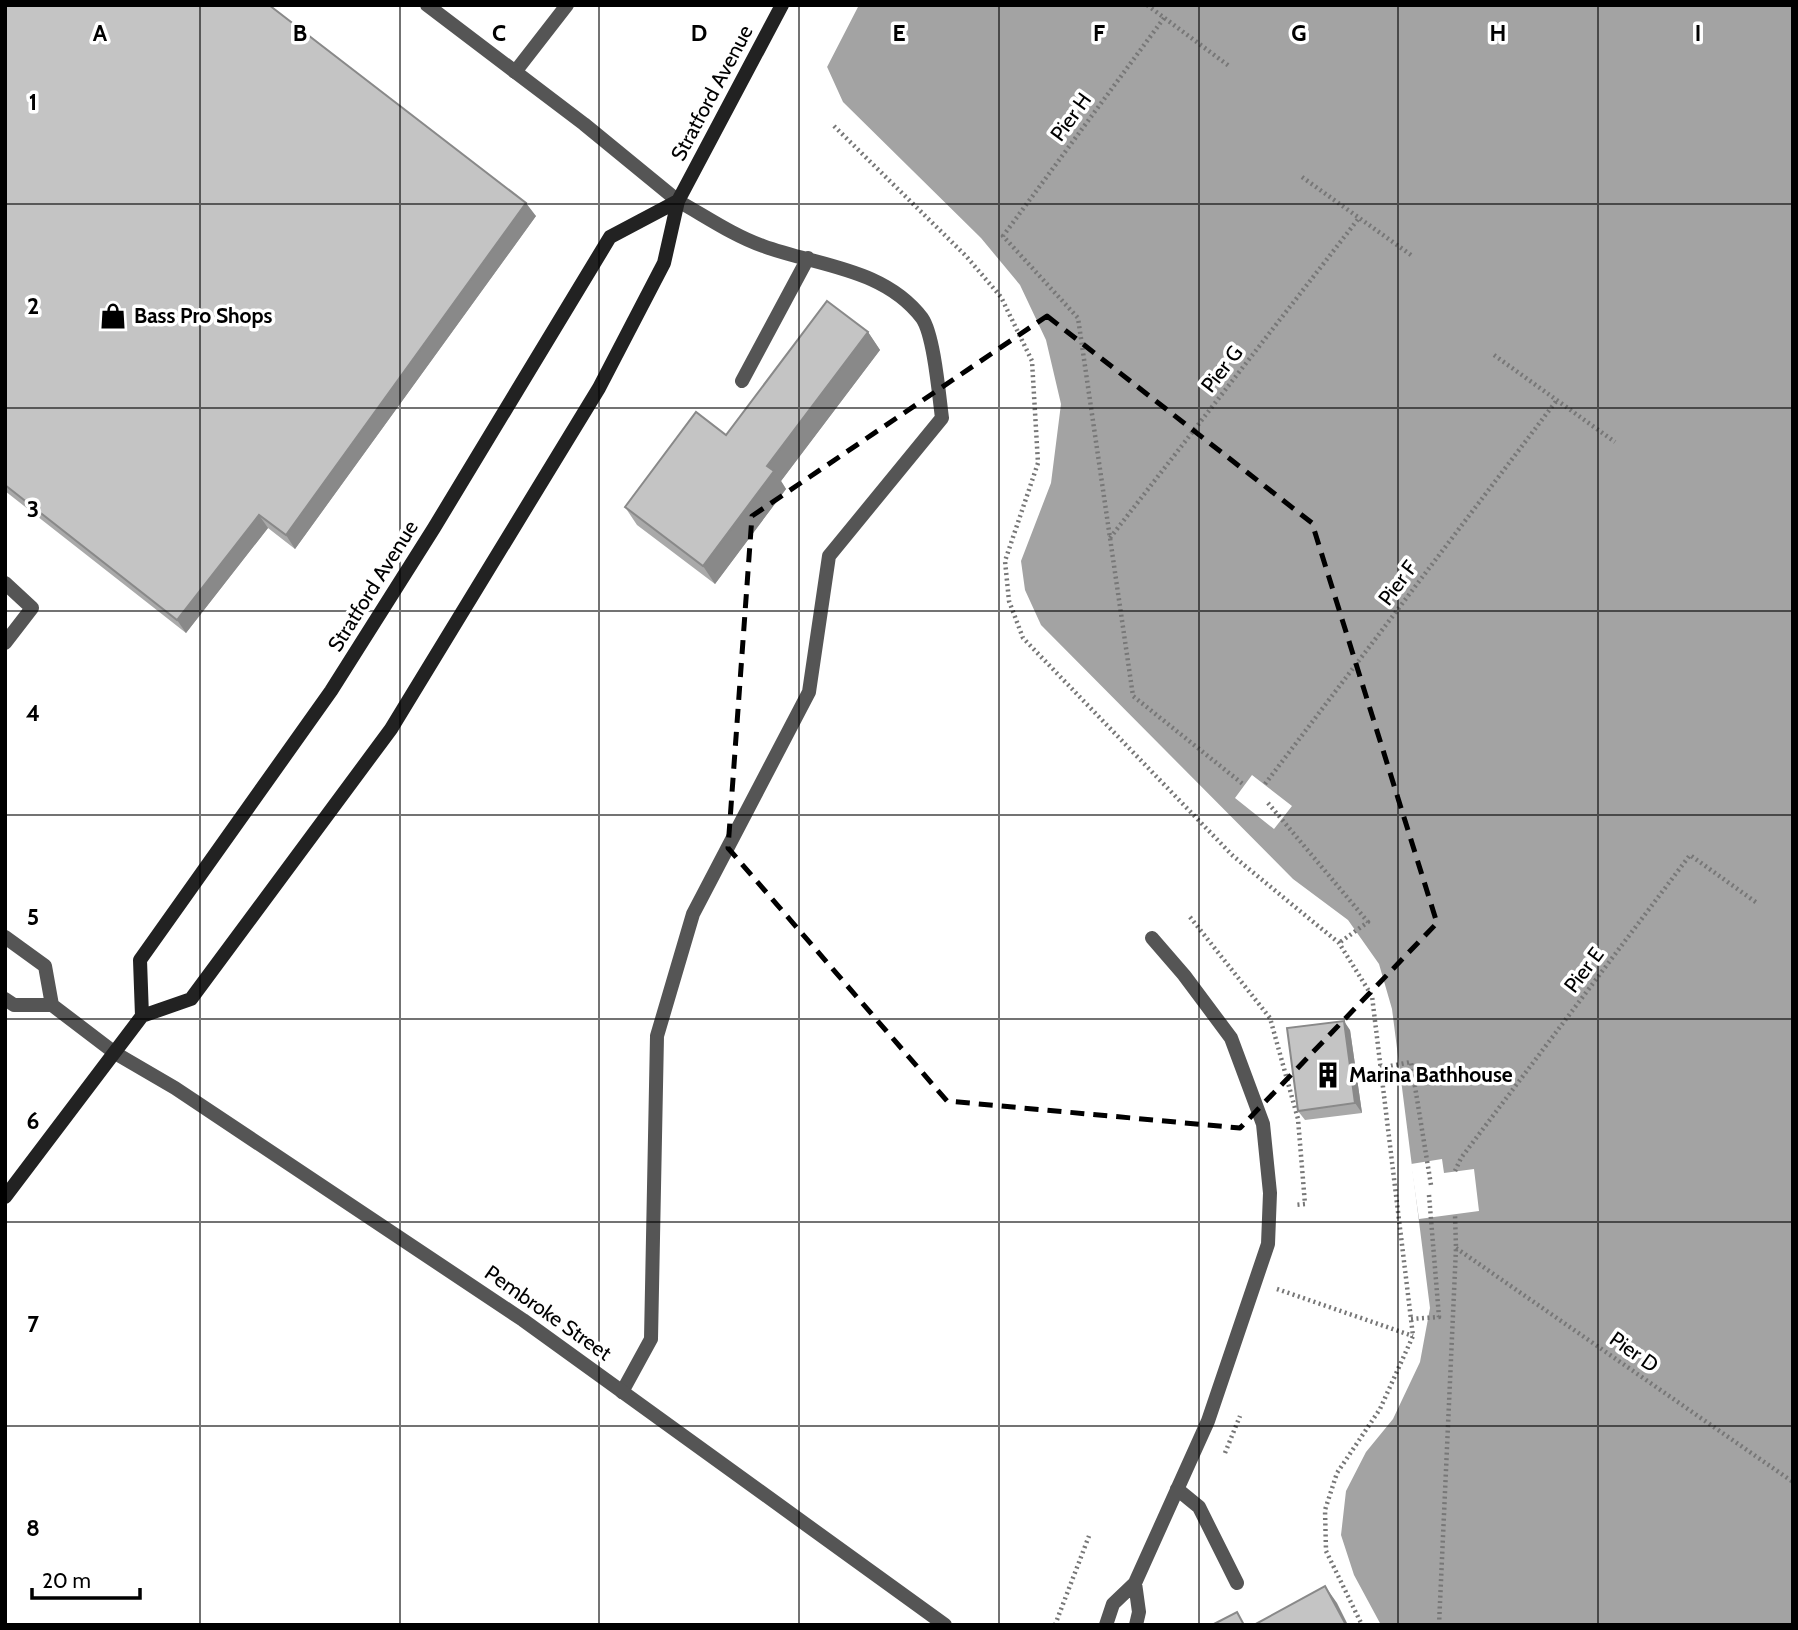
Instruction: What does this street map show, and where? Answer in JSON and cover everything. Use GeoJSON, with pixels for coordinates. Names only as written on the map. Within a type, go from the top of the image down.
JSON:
{"type":"FeatureCollection","features":[{"type":"Feature","properties":{"kind":"main road","name":"Stratford Avenue"},"geometry":{"type":"LineString","coordinates":[[678,201],[610,237],[442,517],[331,691],[140,960],[142,1016],[191,999],[391,729],[599,388],[664,263],[678,201],[782,5]]}},
{"type":"Feature","properties":{"kind":"main road"},"geometry":{"type":"LineString","coordinates":[[5,1197],[142,1016]]}},
{"type":"Feature","properties":{"kind":"street"},"geometry":{"type":"LineString","coordinates":[[427,5],[678,201],[762,246],[808,258],[889,286],[923,320],[934,360],[942,418],[829,556],[809,692],[693,914],[657,1036],[651,1339],[622,1392]]}},
{"type":"Feature","properties":{"kind":"street"},"geometry":{"type":"LineString","coordinates":[[515,72],[567,5]]}},
{"type":"Feature","properties":{"kind":"street"},"geometry":{"type":"LineString","coordinates":[[742,382],[808,258]]}},
{"type":"Feature","properties":{"kind":"street"},"geometry":{"type":"LineString","coordinates":[[5,583],[32,608],[5,643]]}},
{"type":"Feature","properties":{"kind":"street"},"geometry":{"type":"LineString","coordinates":[[5,937],[45,966],[52,1005],[14,1005],[5,999]]}},
{"type":"Feature","properties":{"kind":"street"},"geometry":{"type":"LineString","coordinates":[[1106,1625],[1113,1604],[1135,1584],[1208,1421],[1268,1244],[1270,1194],[1263,1125],[1231,1038],[1184,975],[1152,938]]}},
{"type":"Feature","properties":{"kind":"street","name":"Pembroke Street"},"geometry":{"type":"LineString","coordinates":[[52,1005],[115,1052],[175,1088],[523,1320],[945,1625]]}},
{"type":"Feature","properties":{"kind":"street"},"geometry":{"type":"LineString","coordinates":[[1177,1489],[1199,1507],[1237,1583]]}},
{"type":"Feature","properties":{"kind":"street"},"geometry":{"type":"LineString","coordinates":[[1135,1584],[1139,1612],[1136,1625]]}},
{"type":"Feature","properties":{"kind":"path"},"geometry":{"type":"LineString","coordinates":[[1147,5],[1229,66]]}},
{"type":"Feature","properties":{"kind":"path","name":"Pier H"},"geometry":{"type":"LineString","coordinates":[[1109,539],[1078,318],[1003,236],[1164,18]]}},
{"type":"Feature","properties":{"kind":"path"},"geometry":{"type":"LineString","coordinates":[[834,126],[993,286],[1032,361],[1038,463],[1004,561],[1009,601],[1023,638],[1233,856],[1339,943],[1372,996],[1413,1336],[1380,1409],[1337,1473],[1325,1510],[1326,1552],[1362,1625]]}},
{"type":"Feature","properties":{"kind":"path"},"geometry":{"type":"LineString","coordinates":[[1302,177],[1411,255]]}},
{"type":"Feature","properties":{"kind":"path","name":"Pier G"},"geometry":{"type":"LineString","coordinates":[[1109,539],[1359,218]]}},
{"type":"Feature","properties":{"kind":"path"},"geometry":{"type":"LineString","coordinates":[[1494,355],[1615,442]]}},
{"type":"Feature","properties":{"kind":"path","name":"Pier F"},"geometry":{"type":"LineString","coordinates":[[1265,784],[1557,400]]}},
{"type":"Feature","properties":{"kind":"path"},"geometry":{"type":"LineString","coordinates":[[1109,539],[1133,696],[1244,785]]}},
{"type":"Feature","properties":{"kind":"path"},"geometry":{"type":"LineString","coordinates":[[1268,803],[1368,922],[1339,943]]}},
{"type":"Feature","properties":{"kind":"path","name":"Pier E"},"geometry":{"type":"LineString","coordinates":[[1455,1171],[1461,1158],[1690,855],[1757,903]]}},
{"type":"Feature","properties":{"kind":"path"},"geometry":{"type":"LineString","coordinates":[[1380,1068],[1410,1062],[1431,1185]]}},
{"type":"Feature","properties":{"kind":"path"},"geometry":{"type":"LineString","coordinates":[[1411,1319],[1439,1317],[1429,1195]]}},
{"type":"Feature","properties":{"kind":"path"},"geometry":{"type":"LineString","coordinates":[[1438,1625],[1456,1248],[1455,1214]]}},
{"type":"Feature","properties":{"kind":"path","name":"Pier D"},"geometry":{"type":"LineString","coordinates":[[1456,1248],[1793,1482]]}},
{"type":"Feature","properties":{"kind":"path"},"geometry":{"type":"LineString","coordinates":[[1256,1281],[1413,1336]]}},
{"type":"Feature","properties":{"kind":"path"},"geometry":{"type":"LineString","coordinates":[[1055,1625],[1089,1536]]}},
{"type":"Feature","properties":{"kind":"highlighted area"},"geometry":{"type":"Polygon","coordinates":[[[1047,316],[1312,523],[1437,923],[1240,1128],[947,1101],[728,848],[752,516],[1047,316]]]}},
{"type":"Feature","properties":{"kind":"shaded area"},"geometry":{"type":"Polygon","coordinates":[[[799,5],[1793,5],[1793,1625],[1381,1625],[1354,1575],[1341,1535],[1346,1491],[1366,1452],[1393,1419],[1420,1362],[1430,1308],[1392,1009],[1379,964],[1348,920],[1293,879],[1041,625],[1025,590],[1021,561],[1051,483],[1061,404],[1046,340],[1020,285],[981,238],[843,102],[799,5]]]}},
{"type":"Feature","properties":{"kind":"pier"},"geometry":{"type":"Polygon","coordinates":[[[795,5],[859,5],[825,71],[796,7],[795,5]]]}},
{"type":"Feature","properties":{"kind":"pier"},"geometry":{"type":"Polygon","coordinates":[[[1252,775],[1292,806],[1274,829],[1235,798],[1252,775]]]}},
{"type":"Feature","properties":{"kind":"pier"},"geometry":{"type":"Polygon","coordinates":[[[1442,1159],[1444,1173],[1474,1169],[1479,1211],[1419,1219],[1411,1164],[1442,1159]]]}},
{"type":"Feature","properties":{"kind":"building"},"geometry":{"type":"Polygon","coordinates":[[[5,5],[269,5],[526,203],[286,535],[259,515],[177,620],[5,485],[5,5]]]}},
{"type":"Feature","properties":{"kind":"building"},"geometry":{"type":"Polygon","coordinates":[[[827,301],[868,332],[767,466],[774,471],[703,566],[625,507],[696,412],[726,435],[827,301]]]}},
{"type":"Feature","properties":{"kind":"building","name":"Marina Bathhouse"},"geometry":{"type":"Polygon","coordinates":[[[1344,1021],[1355,1103],[1298,1111],[1287,1028],[1344,1021]]]}},
{"type":"Feature","properties":{"kind":"building"},"geometry":{"type":"Polygon","coordinates":[[[1325,1586],[1346,1625],[1254,1625],[1325,1586]]]}},
{"type":"Feature","properties":{"kind":"building"},"geometry":{"type":"Polygon","coordinates":[[[1237,1612],[1244,1625],[1212,1625],[1237,1612]]]}},
{"type":"Feature","properties":{"kind":"place","name":"Bass Pro Shops"},"geometry":{"type":"Point","coordinates":[113,316]}},
{"type":"Feature","properties":{"kind":"place","name":"Marina Bathhouse"},"geometry":{"type":"Point","coordinates":[1328,1075]}}]}
